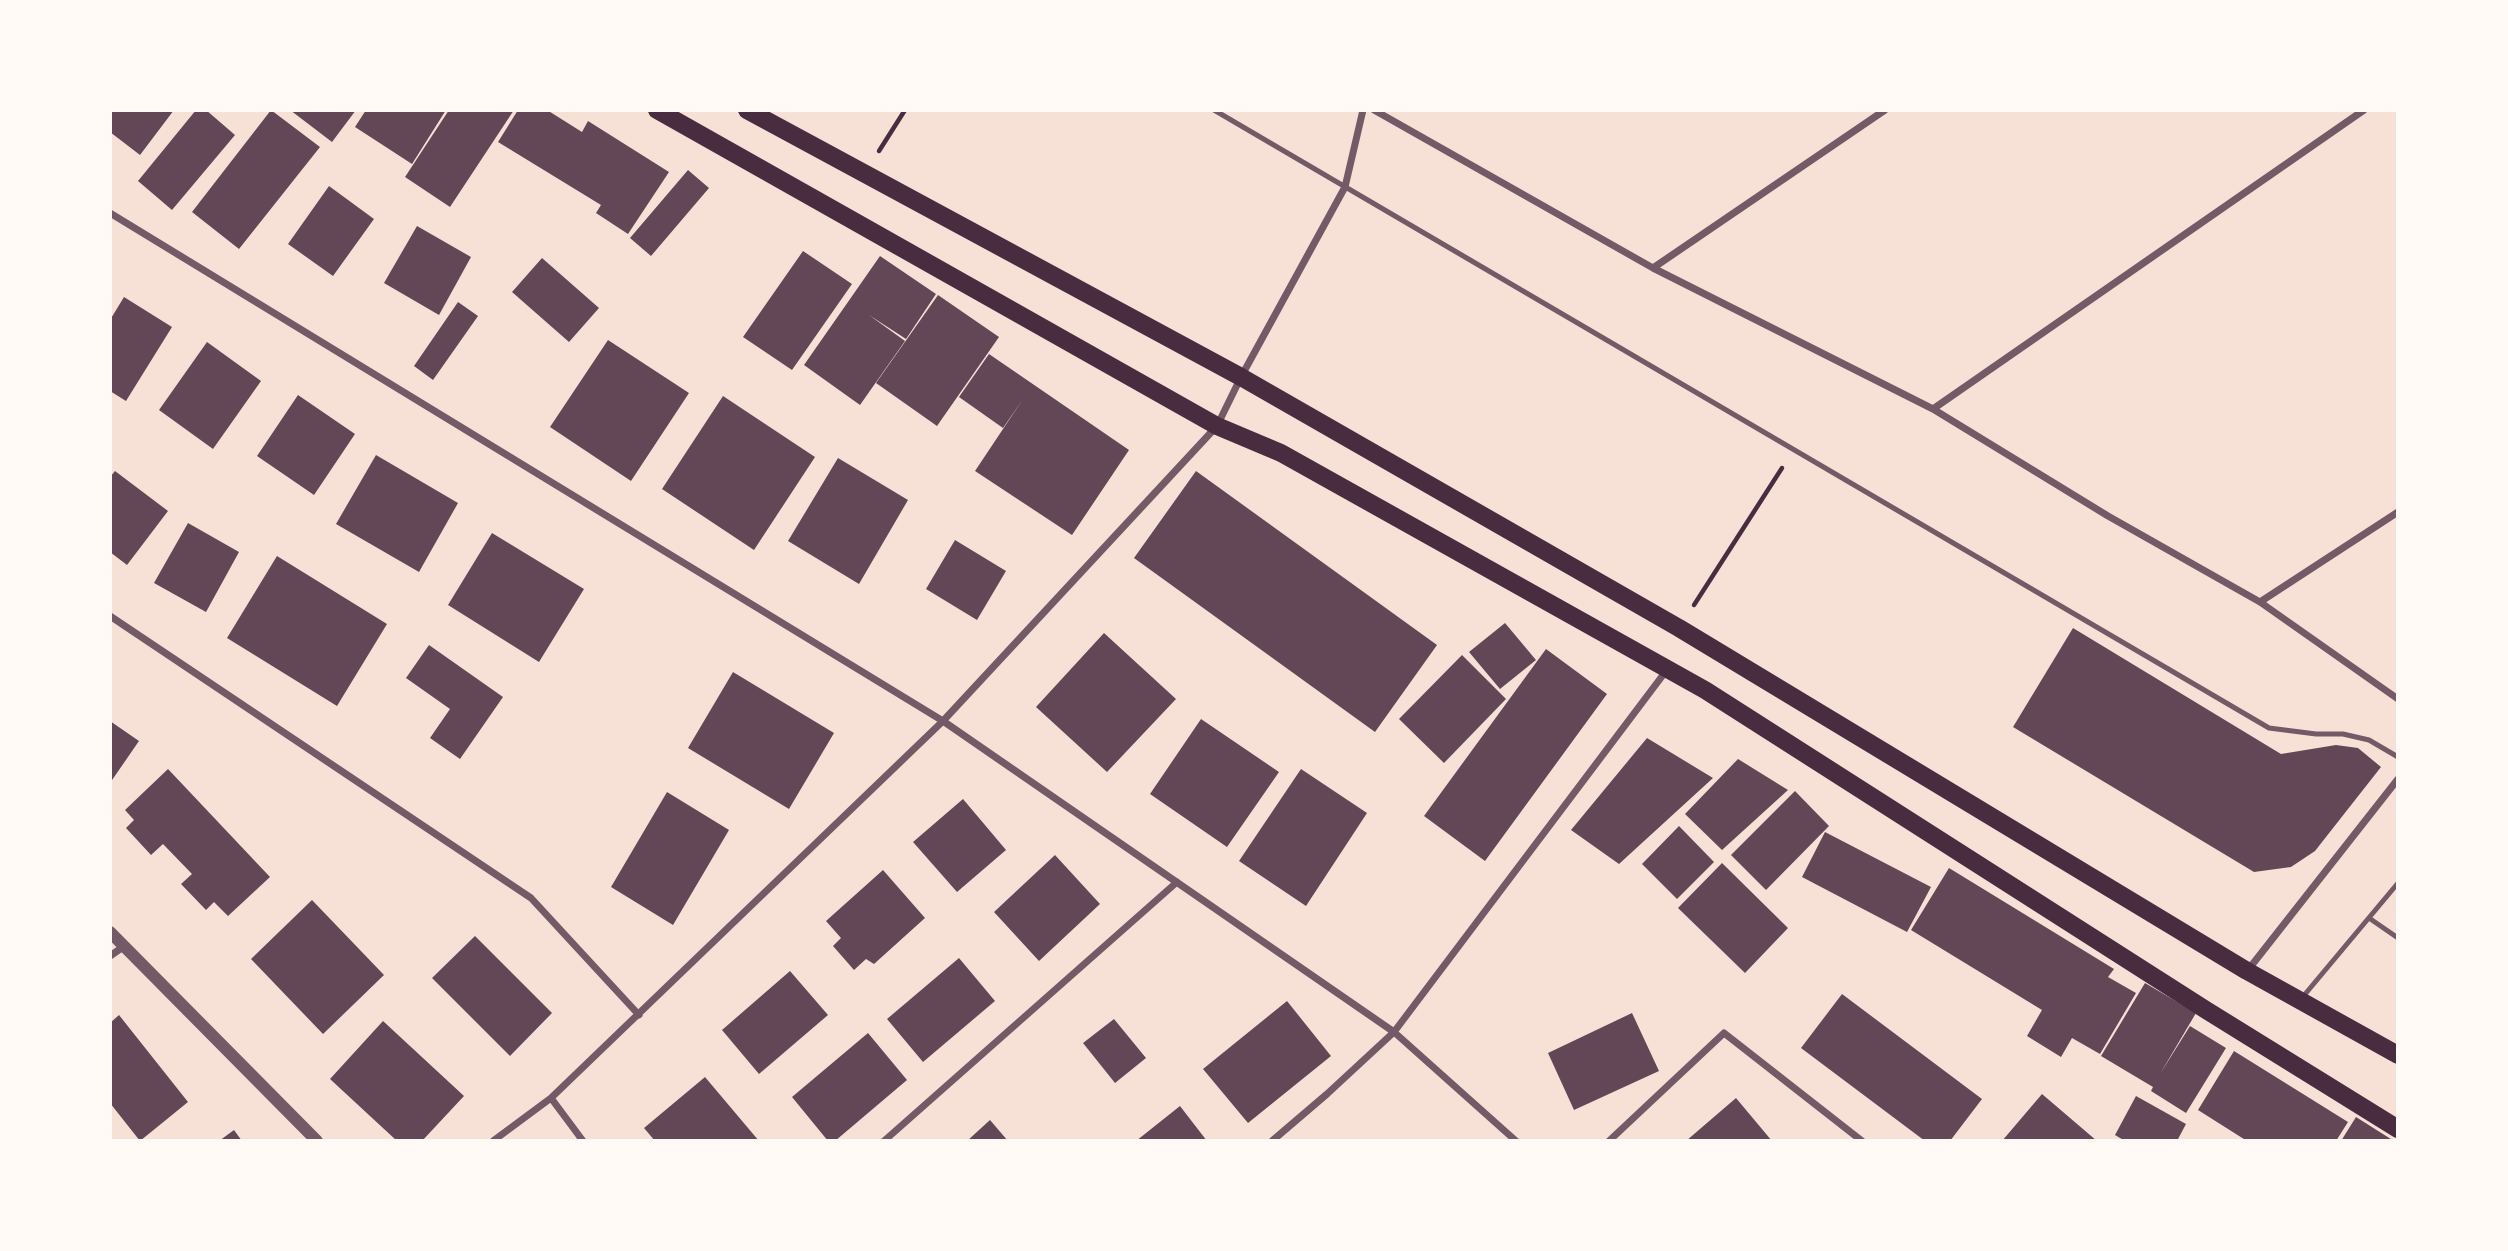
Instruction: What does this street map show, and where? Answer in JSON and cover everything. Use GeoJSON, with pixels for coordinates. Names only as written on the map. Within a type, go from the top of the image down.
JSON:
{"type":"FeatureCollection","features":[{"type":"Feature","properties":{"kind":"main road"},"geometry":{"type":"LineString","coordinates":[[657,110],[1217,426],[1281,453],[1717,698],[2398,1129]]}},
{"type":"Feature","properties":{"kind":"main road"},"geometry":{"type":"LineString","coordinates":[[747,110],[1241,377],[1679,628],[2247,971],[2398,1055]]}},
{"type":"Feature","properties":{"kind":"street"},"geometry":{"type":"LineString","coordinates":[[493,1141],[551,1098],[943,721],[1217,426],[1345,187],[1363,110]]}},
{"type":"Feature","properties":{"kind":"street"},"geometry":{"type":"LineString","coordinates":[[1374,110],[1654,268],[1933,409],[2108,516],[2260,602],[2398,699]]}},
{"type":"Feature","properties":{"kind":"street"},"geometry":{"type":"LineString","coordinates":[[1654,268],[1885,110]]}},
{"type":"Feature","properties":{"kind":"street"},"geometry":{"type":"LineString","coordinates":[[1933,409],[2364,110]]}},
{"type":"Feature","properties":{"kind":"street"},"geometry":{"type":"LineString","coordinates":[[110,213],[943,721],[1394,1032],[1516,1141]]}},
{"type":"Feature","properties":{"kind":"street"},"geometry":{"type":"LineString","coordinates":[[2260,602],[2398,512]]}},
{"type":"Feature","properties":{"kind":"street"},"geometry":{"type":"LineString","coordinates":[[110,615],[531,898],[639,1015]]}},
{"type":"Feature","properties":{"kind":"street"},"geometry":{"type":"LineString","coordinates":[[1272,1141],[1394,1032],[1666,670]]}},
{"type":"Feature","properties":{"kind":"street"},"geometry":{"type":"LineString","coordinates":[[2247,971],[2398,779]]}},
{"type":"Feature","properties":{"kind":"street"},"geometry":{"type":"LineString","coordinates":[[884,1141],[1177,881]]}},
{"type":"Feature","properties":{"kind":"street"},"geometry":{"type":"LineString","coordinates":[[110,932],[317,1141]]}},
{"type":"Feature","properties":{"kind":"street"},"geometry":{"type":"LineString","coordinates":[[110,956],[123,947]]}},
{"type":"Feature","properties":{"kind":"street"},"geometry":{"type":"LineString","coordinates":[[1609,1141],[1724,1033],[1862,1141]]}},
{"type":"Feature","properties":{"kind":"street"},"geometry":{"type":"LineString","coordinates":[[551,1098],[583,1141]]}},
{"type":"Feature","properties":{"kind":"lane"},"geometry":{"type":"LineString","coordinates":[[1213,110],[2269,729],[2343,734],[2370,740],[2398,757]]}},
{"type":"Feature","properties":{"kind":"lane"},"geometry":{"type":"LineString","coordinates":[[2300,1000],[2398,883]]}},
{"type":"Feature","properties":{"kind":"lane"},"geometry":{"type":"LineString","coordinates":[[2369,918],[2398,938]]}},
{"type":"Feature","properties":{"kind":"path"},"geometry":{"type":"LineString","coordinates":[[863,175],[905,110]]}},
{"type":"Feature","properties":{"kind":"path"},"geometry":{"type":"LineString","coordinates":[[1679,628],[1794,449]]}},
{"type":"Feature","properties":{"kind":"building"},"geometry":{"type":"Polygon","coordinates":[[[110,110],[174,110],[140,155],[110,132],[110,110]]]}},
{"type":"Feature","properties":{"kind":"building"},"geometry":{"type":"Polygon","coordinates":[[[196,110],[206,110],[235,135],[172,210],[138,181],[196,110]]]}},
{"type":"Feature","properties":{"kind":"building"},"geometry":{"type":"Polygon","coordinates":[[[271,110],[320,147],[239,249],[192,212],[271,110]]]}},
{"type":"Feature","properties":{"kind":"building"},"geometry":{"type":"Polygon","coordinates":[[[290,110],[356,110],[332,142],[290,110]]]}},
{"type":"Feature","properties":{"kind":"building"},"geometry":{"type":"Polygon","coordinates":[[[366,110],[446,110],[412,164],[355,127],[366,110]]]}},
{"type":"Feature","properties":{"kind":"building"},"geometry":{"type":"Polygon","coordinates":[[[449,110],[514,110],[450,207],[405,177],[449,110]]]}},
{"type":"Feature","properties":{"kind":"building"},"geometry":{"type":"Polygon","coordinates":[[[518,110],[547,110],[582,132],[588,121],[669,172],[628,234],[596,213],[601,205],[498,142],[518,110]]]}},
{"type":"Feature","properties":{"kind":"building"},"geometry":{"type":"Polygon","coordinates":[[[688,170],[709,188],[651,256],[630,238],[688,170]]]}},
{"type":"Feature","properties":{"kind":"building"},"geometry":{"type":"Polygon","coordinates":[[[329,186],[374,219],[333,276],[288,244],[329,186]]]}},
{"type":"Feature","properties":{"kind":"building"},"geometry":{"type":"Polygon","coordinates":[[[417,226],[471,257],[439,315],[384,283],[417,226]]]}},
{"type":"Feature","properties":{"kind":"building"},"geometry":{"type":"Polygon","coordinates":[[[803,251],[852,284],[792,370],[743,337],[803,251]]]}},
{"type":"Feature","properties":{"kind":"building"},"geometry":{"type":"Polygon","coordinates":[[[880,256],[936,294],[906,339],[869,315],[905,341],[860,405],[804,365],[880,256]]]}},
{"type":"Feature","properties":{"kind":"building"},"geometry":{"type":"Polygon","coordinates":[[[542,258],[599,308],[569,342],[512,292],[542,258]]]}},
{"type":"Feature","properties":{"kind":"building"},"geometry":{"type":"Polygon","coordinates":[[[938,295],[999,337],[937,426],[876,383],[938,295]]]}},
{"type":"Feature","properties":{"kind":"building"},"geometry":{"type":"Polygon","coordinates":[[[124,297],[172,327],[126,401],[110,391],[110,320],[124,297]]]}},
{"type":"Feature","properties":{"kind":"building"},"geometry":{"type":"Polygon","coordinates":[[[458,302],[478,316],[433,380],[414,366],[458,302]]]}},
{"type":"Feature","properties":{"kind":"building"},"geometry":{"type":"Polygon","coordinates":[[[608,340],[689,393],[631,481],[550,427],[608,340]]]}},
{"type":"Feature","properties":{"kind":"building"},"geometry":{"type":"Polygon","coordinates":[[[207,342],[261,381],[213,449],[159,410],[207,342]]]}},
{"type":"Feature","properties":{"kind":"building"},"geometry":{"type":"Polygon","coordinates":[[[989,354],[1129,450],[1072,535],[975,471],[1023,399],[1003,428],[959,397],[989,354]]]}},
{"type":"Feature","properties":{"kind":"building"},"geometry":{"type":"Polygon","coordinates":[[[298,395],[355,434],[314,495],[257,456],[298,395]]]}},
{"type":"Feature","properties":{"kind":"building"},"geometry":{"type":"Polygon","coordinates":[[[723,396],[815,457],[754,550],[662,489],[723,396]]]}},
{"type":"Feature","properties":{"kind":"building"},"geometry":{"type":"Polygon","coordinates":[[[376,455],[458,503],[419,572],[336,524],[376,455]]]}},
{"type":"Feature","properties":{"kind":"building"},"geometry":{"type":"Polygon","coordinates":[[[838,458],[908,500],[859,584],[788,541],[838,458]]]}},
{"type":"Feature","properties":{"kind":"building"},"geometry":{"type":"Polygon","coordinates":[[[115,471],[168,511],[127,565],[110,552],[110,477],[115,471]]]}},
{"type":"Feature","properties":{"kind":"building"},"geometry":{"type":"Polygon","coordinates":[[[1196,471],[1437,645],[1375,732],[1134,558],[1196,471]]]}},
{"type":"Feature","properties":{"kind":"building"},"geometry":{"type":"Polygon","coordinates":[[[188,523],[239,552],[206,612],[154,583],[188,523]]]}},
{"type":"Feature","properties":{"kind":"building"},"geometry":{"type":"Polygon","coordinates":[[[492,533],[584,589],[539,662],[448,605],[492,533]]]}},
{"type":"Feature","properties":{"kind":"building"},"geometry":{"type":"Polygon","coordinates":[[[955,540],[1006,571],[977,620],[926,589],[955,540]]]}},
{"type":"Feature","properties":{"kind":"building"},"geometry":{"type":"Polygon","coordinates":[[[277,556],[387,624],[337,706],[227,638],[277,556]]]}},
{"type":"Feature","properties":{"kind":"building"},"geometry":{"type":"Polygon","coordinates":[[[1505,623],[1536,660],[1500,689],[1469,652],[1505,623]]]}},
{"type":"Feature","properties":{"kind":"building"},"geometry":{"type":"Polygon","coordinates":[[[2073,628],[2281,754],[2336,745],[2358,748],[2381,767],[2315,851],[2291,867],[2254,872],[2013,727],[2073,628]]]}},
{"type":"Feature","properties":{"kind":"building"},"geometry":{"type":"Polygon","coordinates":[[[1104,633],[1176,699],[1107,772],[1036,707],[1104,633]]]}},
{"type":"Feature","properties":{"kind":"building"},"geometry":{"type":"Polygon","coordinates":[[[429,645],[503,697],[460,759],[430,738],[450,709],[406,678],[429,645]]]}},
{"type":"Feature","properties":{"kind":"building"},"geometry":{"type":"Polygon","coordinates":[[[1546,649],[1607,694],[1485,861],[1424,816],[1546,649]]]}},
{"type":"Feature","properties":{"kind":"building"},"geometry":{"type":"Polygon","coordinates":[[[1462,655],[1506,699],[1444,763],[1399,719],[1462,655]]]}},
{"type":"Feature","properties":{"kind":"building"},"geometry":{"type":"Polygon","coordinates":[[[733,672],[834,733],[789,809],[688,748],[733,672]]]}},
{"type":"Feature","properties":{"kind":"building"},"geometry":{"type":"Polygon","coordinates":[[[1201,719],[1279,772],[1227,847],[1150,794],[1201,719]]]}},
{"type":"Feature","properties":{"kind":"building"},"geometry":{"type":"Polygon","coordinates":[[[110,721],[139,741],[110,783],[110,721]]]}},
{"type":"Feature","properties":{"kind":"building"},"geometry":{"type":"Polygon","coordinates":[[[1647,738],[1713,778],[1619,864],[1571,830],[1647,738]]]}},
{"type":"Feature","properties":{"kind":"building"},"geometry":{"type":"Polygon","coordinates":[[[1738,759],[1788,790],[1722,850],[1685,814],[1738,759]]]}},
{"type":"Feature","properties":{"kind":"building"},"geometry":{"type":"Polygon","coordinates":[[[168,769],[270,877],[228,916],[214,902],[206,910],[181,884],[192,874],[163,844],[151,855],[126,828],[134,820],[125,810],[168,769]]]}},
{"type":"Feature","properties":{"kind":"building"},"geometry":{"type":"Polygon","coordinates":[[[1301,769],[1367,813],[1306,906],[1239,861],[1301,769]]]}},
{"type":"Feature","properties":{"kind":"building"},"geometry":{"type":"Polygon","coordinates":[[[1795,791],[1829,826],[1766,890],[1731,855],[1795,791]]]}},
{"type":"Feature","properties":{"kind":"building"},"geometry":{"type":"Polygon","coordinates":[[[667,792],[729,830],[673,925],[611,887],[667,792]]]}},
{"type":"Feature","properties":{"kind":"building"},"geometry":{"type":"Polygon","coordinates":[[[963,799],[1006,850],[957,892],[913,842],[963,799]]]}},
{"type":"Feature","properties":{"kind":"building"},"geometry":{"type":"Polygon","coordinates":[[[1679,826],[1714,862],[1677,899],[1642,864],[1679,826]]]}},
{"type":"Feature","properties":{"kind":"building"},"geometry":{"type":"Polygon","coordinates":[[[1825,832],[1931,887],[1907,932],[1802,877],[1825,832]]]}},
{"type":"Feature","properties":{"kind":"building"},"geometry":{"type":"Polygon","coordinates":[[[1055,855],[1100,904],[1039,961],[994,912],[1055,855]]]}},
{"type":"Feature","properties":{"kind":"building"},"geometry":{"type":"Polygon","coordinates":[[[1722,863],[1788,928],[1745,973],[1678,908],[1722,863]]]}},
{"type":"Feature","properties":{"kind":"building"},"geometry":{"type":"Polygon","coordinates":[[[1949,868],[2114,969],[2108,977],[2136,993],[2100,1054],[2072,1038],[2061,1057],[2027,1036],[2042,1010],[1911,930],[1949,868]]]}},
{"type":"Feature","properties":{"kind":"building"},"geometry":{"type":"Polygon","coordinates":[[[883,870],[925,918],[874,964],[866,959],[854,970],[833,946],[841,938],[826,921],[883,870]]]}},
{"type":"Feature","properties":{"kind":"building"},"geometry":{"type":"Polygon","coordinates":[[[312,900],[384,975],[323,1034],[251,959],[312,900]]]}},
{"type":"Feature","properties":{"kind":"building"},"geometry":{"type":"Polygon","coordinates":[[[475,936],[552,1013],[510,1056],[432,978],[475,936]]]}},
{"type":"Feature","properties":{"kind":"building"},"geometry":{"type":"Polygon","coordinates":[[[959,958],[995,1001],[923,1062],[887,1019],[959,958]]]}},
{"type":"Feature","properties":{"kind":"building"},"geometry":{"type":"Polygon","coordinates":[[[790,971],[828,1015],[759,1074],[722,1030],[790,971]]]}},
{"type":"Feature","properties":{"kind":"building"},"geometry":{"type":"Polygon","coordinates":[[[2145,983],[2196,1013],[2160,1074],[2190,1026],[2226,1048],[2186,1113],[2151,1091],[2153,1087],[2101,1056],[2145,983]]]}},
{"type":"Feature","properties":{"kind":"building"},"geometry":{"type":"Polygon","coordinates":[[[1842,994],[1982,1099],[1950,1141],[1925,1141],[1801,1048],[1842,994]]]}},
{"type":"Feature","properties":{"kind":"building"},"geometry":{"type":"Polygon","coordinates":[[[1287,1001],[1331,1056],[1248,1123],[1203,1069],[1287,1001]]]}},
{"type":"Feature","properties":{"kind":"building"},"geometry":{"type":"Polygon","coordinates":[[[1632,1013],[1659,1071],[1574,1110],[1548,1053],[1632,1013]]]}},
{"type":"Feature","properties":{"kind":"building"},"geometry":{"type":"Polygon","coordinates":[[[119,1015],[188,1102],[140,1141],[110,1103],[110,1023],[119,1015]]]}},
{"type":"Feature","properties":{"kind":"building"},"geometry":{"type":"Polygon","coordinates":[[[1114,1019],[1146,1058],[1115,1083],[1083,1043],[1114,1019]]]}},
{"type":"Feature","properties":{"kind":"building"},"geometry":{"type":"Polygon","coordinates":[[[383,1021],[464,1096],[422,1141],[397,1141],[330,1079],[383,1021]]]}},
{"type":"Feature","properties":{"kind":"building"},"geometry":{"type":"Polygon","coordinates":[[[868,1033],[907,1080],[835,1141],[828,1141],[792,1097],[868,1033]]]}},
{"type":"Feature","properties":{"kind":"building"},"geometry":{"type":"Polygon","coordinates":[[[2234,1051],[2348,1122],[2336,1141],[2247,1141],[2198,1110],[2234,1051]]]}},
{"type":"Feature","properties":{"kind":"building"},"geometry":{"type":"Polygon","coordinates":[[[705,1077],[759,1141],[655,1141],[644,1128],[705,1077]]]}},
{"type":"Feature","properties":{"kind":"building"},"geometry":{"type":"Polygon","coordinates":[[[2042,1094],[2097,1141],[2002,1141],[2042,1094]]]}},
{"type":"Feature","properties":{"kind":"building"},"geometry":{"type":"Polygon","coordinates":[[[2136,1096],[2186,1124],[2177,1141],[2125,1141],[2115,1135],[2136,1096]]]}},
{"type":"Feature","properties":{"kind":"building"},"geometry":{"type":"Polygon","coordinates":[[[1736,1098],[1772,1141],[1686,1141],[1736,1098]]]}},
{"type":"Feature","properties":{"kind":"building"},"geometry":{"type":"Polygon","coordinates":[[[1180,1106],[1207,1141],[1136,1141],[1180,1106]]]}},
{"type":"Feature","properties":{"kind":"building"},"geometry":{"type":"Polygon","coordinates":[[[2356,1117],[2394,1141],[2341,1141],[2356,1117]]]}},
{"type":"Feature","properties":{"kind":"building"},"geometry":{"type":"Polygon","coordinates":[[[990,1120],[1008,1141],[967,1141],[990,1120]]]}},
{"type":"Feature","properties":{"kind":"building"},"geometry":{"type":"Polygon","coordinates":[[[234,1130],[242,1141],[219,1141],[234,1130]]]}}]}
